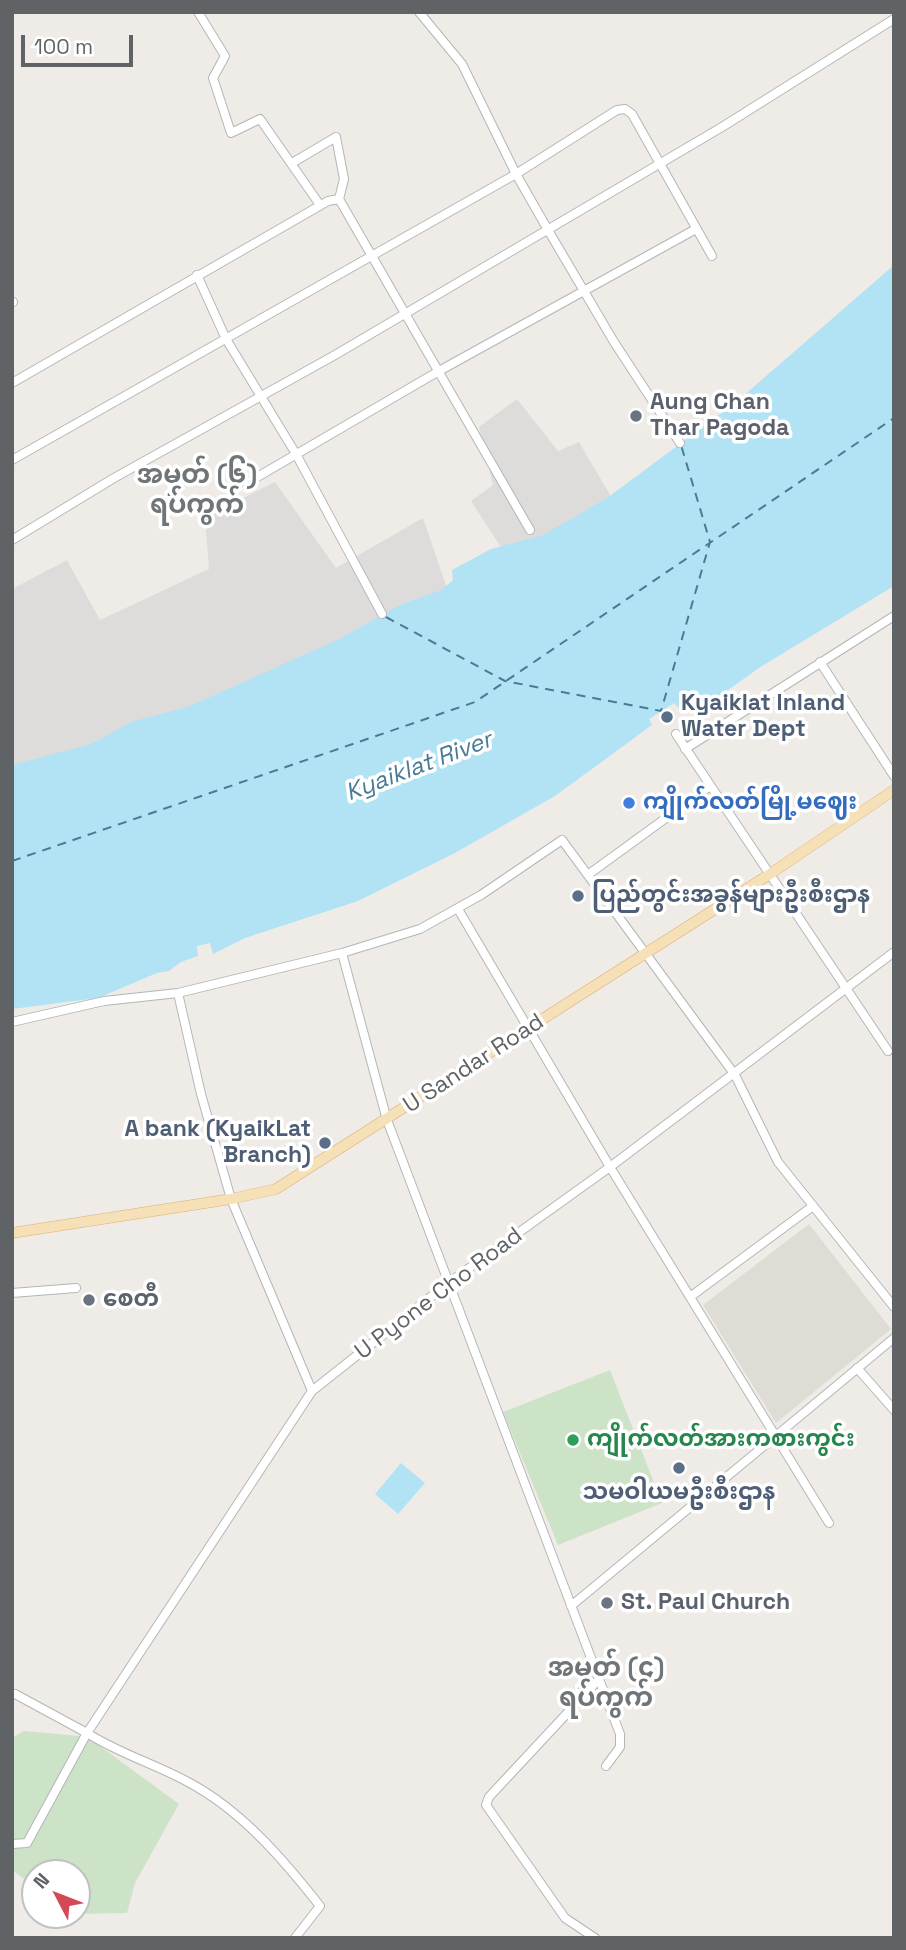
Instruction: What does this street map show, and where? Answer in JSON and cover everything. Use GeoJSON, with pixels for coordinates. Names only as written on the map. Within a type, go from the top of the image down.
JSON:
{"type":"FeatureCollection","features":[{"type":"Feature","properties":{"kind":"main road","name":"U Sandar Road"},"geometry":{"type":"LineString","coordinates":[[12,1233],[231,1199],[288,1184],[770,874],[894,790]]}},
{"type":"Feature","properties":{"kind":"street"},"geometry":{"type":"LineString","coordinates":[[198,12],[225,56],[213,78],[231,133],[260,119],[320,205]]}},
{"type":"Feature","properties":{"kind":"street"},"geometry":{"type":"LineString","coordinates":[[419,12],[462,64],[516,174],[548,230],[680,443]]}},
{"type":"Feature","properties":{"kind":"street"},"geometry":{"type":"LineString","coordinates":[[12,540],[114,478],[261,398],[548,230],[894,19]]}},
{"type":"Feature","properties":{"kind":"street"},"geometry":{"type":"LineString","coordinates":[[12,460],[516,174],[617,110],[625,109],[632,114],[712,256]]}},
{"type":"Feature","properties":{"kind":"street"},"geometry":{"type":"LineString","coordinates":[[292,163],[336,137],[344,179],[340,199],[530,530]]}},
{"type":"Feature","properties":{"kind":"street"},"geometry":{"type":"LineString","coordinates":[[12,383],[320,205],[340,199]]}},
{"type":"Feature","properties":{"kind":"street"},"geometry":{"type":"LineString","coordinates":[[247,483],[439,371],[696,229]]}},
{"type":"Feature","properties":{"kind":"street"},"geometry":{"type":"LineString","coordinates":[[197,275],[226,339],[296,454],[382,614]]}},
{"type":"Feature","properties":{"kind":"street"},"geometry":{"type":"LineString","coordinates":[[685,749],[894,616]]}},
{"type":"Feature","properties":{"kind":"street"},"geometry":{"type":"LineString","coordinates":[[820,662],[894,776]]}},
{"type":"Feature","properties":{"kind":"street"},"geometry":{"type":"LineString","coordinates":[[676,734],[888,1051]]}},
{"type":"Feature","properties":{"kind":"street"},"geometry":{"type":"LineString","coordinates":[[589,874],[710,786]]}},
{"type":"Feature","properties":{"kind":"street"},"geometry":{"type":"LineString","coordinates":[[12,1022],[104,1001],[178,993],[342,953],[420,929],[458,909],[559,841],[566,842],[735,1075],[778,1162],[894,1307]]}},
{"type":"Feature","properties":{"kind":"street"},"geometry":{"type":"LineString","coordinates":[[458,909],[610,1167],[829,1523]]}},
{"type":"Feature","properties":{"kind":"street","name":"U Pyone Cho Road"},"geometry":{"type":"LineString","coordinates":[[12,1844],[26,1843],[87,1733],[312,1391],[447,1284],[735,1075],[894,952]]}},
{"type":"Feature","properties":{"kind":"street"},"geometry":{"type":"LineString","coordinates":[[342,953],[387,1120],[620,1734],[620,1747],[606,1766]]}},
{"type":"Feature","properties":{"kind":"street"},"geometry":{"type":"LineString","coordinates":[[178,993],[201,1094],[231,1199],[312,1391]]}},
{"type":"Feature","properties":{"kind":"street"},"geometry":{"type":"LineString","coordinates":[[690,1297],[813,1206]]}},
{"type":"Feature","properties":{"kind":"street"},"geometry":{"type":"LineString","coordinates":[[12,1293],[76,1288]]}},
{"type":"Feature","properties":{"kind":"street"},"geometry":{"type":"LineString","coordinates":[[571,1606],[894,1338]]}},
{"type":"Feature","properties":{"kind":"street"},"geometry":{"type":"LineString","coordinates":[[857,1368],[894,1410]]}},
{"type":"Feature","properties":{"kind":"street"},"geometry":{"type":"LineString","coordinates":[[594,1938],[565,1918],[486,1805],[489,1797],[599,1679]]}},
{"type":"Feature","properties":{"kind":"street"},"geometry":{"type":"LineString","coordinates":[[15,1694],[87,1733],[190,1783],[229,1810],[281,1857],[320,1906],[295,1938]]}},
{"type":"Feature","properties":{"kind":"shaded area"},"geometry":{"type":"Polygon","coordinates":[[[517,399],[558,451],[579,442],[616,505],[506,555],[471,501],[493,485],[479,427],[517,399]]]}},
{"type":"Feature","properties":{"kind":"shaded area"},"geometry":{"type":"Polygon","coordinates":[[[275,482],[336,568],[423,518],[450,597],[12,789],[12,589],[67,560],[100,620],[209,569],[205,517],[275,482]]]}},
{"type":"Feature","properties":{"kind":"shaded area"},"geometry":{"type":"Polygon","coordinates":[[[809,1224],[891,1329],[776,1423],[703,1305],[809,1224]]]}},
{"type":"Feature","properties":{"kind":"green space"},"geometry":{"type":"Polygon","coordinates":[[[610,1370],[662,1503],[558,1545],[503,1412],[610,1370]]]}},
{"type":"Feature","properties":{"kind":"green space"},"geometry":{"type":"Polygon","coordinates":[[[24,1731],[80,1736],[97,1744],[179,1804],[135,1883],[127,1913],[91,1914],[91,1859],[21,1859],[21,1877],[12,1870],[12,1738],[24,1731]]]}},
{"type":"Feature","properties":{"kind":"water","name":"Kyaiklat River"},"geometry":{"type":"Polygon","coordinates":[[[894,265],[894,586],[762,666],[718,697],[695,707],[679,708],[674,703],[649,719],[652,725],[555,796],[455,853],[358,901],[245,938],[213,954],[210,943],[197,946],[198,956],[181,962],[169,971],[157,973],[98,998],[12,1009],[12,765],[91,744],[131,722],[190,706],[339,639],[400,605],[441,590],[453,580],[452,570],[491,549],[543,535],[607,498],[735,403],[894,265]]]}},
{"type":"Feature","properties":{"kind":"water"},"geometry":{"type":"Polygon","coordinates":[[[401,1463],[425,1483],[398,1514],[375,1494],[401,1463]]]}},
{"type":"Feature","properties":{"kind":"ferry route"},"geometry":{"type":"LineString","coordinates":[[12,861],[475,702],[894,418]]}},
{"type":"Feature","properties":{"kind":"ferry route"},"geometry":{"type":"LineString","coordinates":[[386,617],[505,681],[661,711],[710,542],[681,445]]}},
{"type":"Feature","properties":{"kind":"place","name":"Aung Chan Thar Pagoda"},"geometry":{"type":"Point","coordinates":[636,416]}},
{"type":"Feature","properties":{"kind":"place","name":"Kyaiklat Inland Water Dept"},"geometry":{"type":"Point","coordinates":[667,717]}},
{"type":"Feature","properties":{"kind":"place","name":"ကျိုက်လတ်မြို့မဈေး"},"geometry":{"type":"Point","coordinates":[629,803]}},
{"type":"Feature","properties":{"kind":"place","name":"ပြည်တွင်းအခွန်များဦးစီးဌာန"},"geometry":{"type":"Point","coordinates":[578,896]}},
{"type":"Feature","properties":{"kind":"place","name":"A bank (KyaikLat Branch)"},"geometry":{"type":"Point","coordinates":[325,1143]}},
{"type":"Feature","properties":{"kind":"place","name":"စေတီ"},"geometry":{"type":"Point","coordinates":[89,1300]}},
{"type":"Feature","properties":{"kind":"place","name":"ကျိုက်လတ်အားကစားကွင်း"},"geometry":{"type":"Point","coordinates":[573,1440]}},
{"type":"Feature","properties":{"kind":"place","name":"သမဝါယမဦးစီးဌာန"},"geometry":{"type":"Point","coordinates":[679,1468]}},
{"type":"Feature","properties":{"kind":"place","name":"St. Paul Church"},"geometry":{"type":"Point","coordinates":[607,1603]}},
{"type":"Feature","properties":{"kind":"district","name":"အမှတ် (၆) ရပ်ကွက်"},"geometry":{"type":"Point","coordinates":[197,491]}},
{"type":"Feature","properties":{"kind":"district","name":"အမှတ် (၄) ရပ်ကွက်"},"geometry":{"type":"Point","coordinates":[606,1684]}}]}
